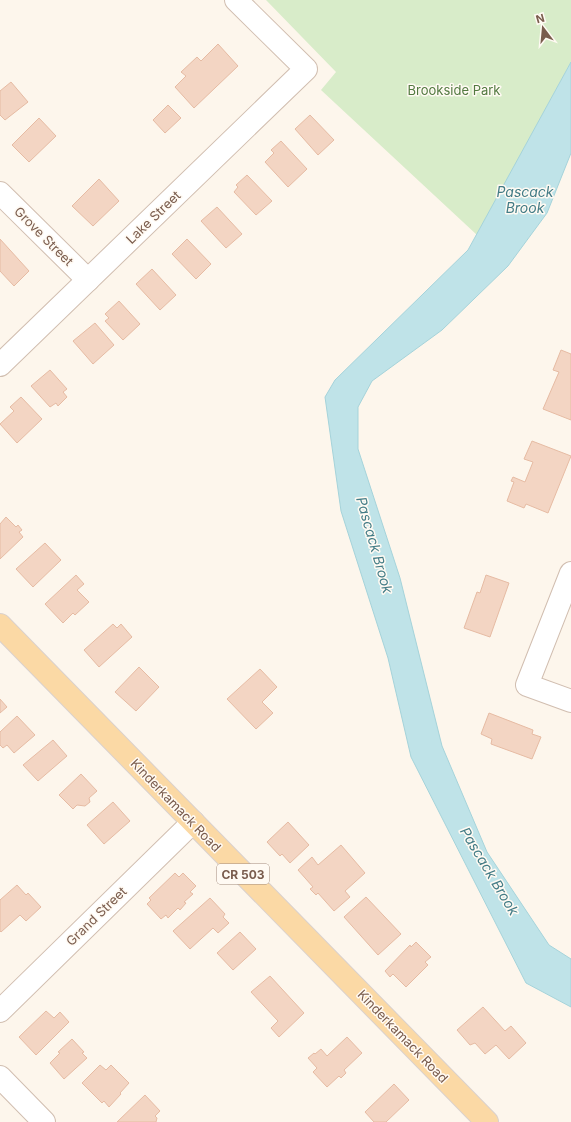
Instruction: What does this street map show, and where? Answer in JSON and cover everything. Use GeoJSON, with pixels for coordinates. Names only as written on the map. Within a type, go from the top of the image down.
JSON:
{"type":"FeatureCollection","features":[{"type":"Feature","properties":{"kind":"main road","name":"Kinderkamack Road"},"geometry":{"type":"LineString","coordinates":[[0,625],[487,1122]]}},
{"type":"Feature","properties":{"kind":"street","name":"Lake Street"},"geometry":{"type":"LineString","coordinates":[[0,365],[306,69],[236,0]]}},
{"type":"Feature","properties":{"kind":"street","name":"Grove Street"},"geometry":{"type":"LineString","coordinates":[[0,192],[88,280]]}},
{"type":"Feature","properties":{"kind":"street"},"geometry":{"type":"LineString","coordinates":[[571,573],[527,685],[571,701]]}},
{"type":"Feature","properties":{"kind":"street","name":"Grand Street"},"geometry":{"type":"LineString","coordinates":[[0,1011],[193,822]]}},
{"type":"Feature","properties":{"kind":"street"},"geometry":{"type":"LineString","coordinates":[[0,1077],[44,1122]]}},
{"type":"Feature","properties":{"kind":"green space","name":"Brookside Park"},"geometry":{"type":"Polygon","coordinates":[[[266,0],[571,0],[571,62],[477,235],[321,90],[336,72],[266,0]]]}},
{"type":"Feature","properties":{"kind":"water","name":"Pascack Brook"},"geometry":{"type":"Polygon","coordinates":[[[571,62],[571,153],[547,213],[508,266],[442,330],[372,381],[358,407],[358,449],[400,578],[442,746],[487,852],[549,945],[571,959],[571,1007],[526,983],[411,757],[388,658],[341,511],[325,397],[335,380],[468,250],[571,62]]]}},
{"type":"Feature","properties":{"kind":"building"},"geometry":{"type":"Polygon","coordinates":[[[218,44],[238,66],[194,108],[175,87],[186,76],[181,72],[197,57],[201,61],[218,44]]]}},
{"type":"Feature","properties":{"kind":"building"},"geometry":{"type":"Polygon","coordinates":[[[11,82],[28,102],[5,120],[0,115],[0,91],[11,82]]]}},
{"type":"Feature","properties":{"kind":"building"},"geometry":{"type":"Polygon","coordinates":[[[168,105],[181,118],[165,133],[153,120],[168,105]]]}},
{"type":"Feature","properties":{"kind":"building"},"geometry":{"type":"Polygon","coordinates":[[[310,115],[334,140],[318,155],[295,129],[310,115]]]}},
{"type":"Feature","properties":{"kind":"building"},"geometry":{"type":"Polygon","coordinates":[[[39,118],[56,136],[29,162],[12,145],[39,118]]]}},
{"type":"Feature","properties":{"kind":"building"},"geometry":{"type":"Polygon","coordinates":[[[281,141],[307,169],[288,187],[265,162],[274,153],[271,150],[281,141]]]}},
{"type":"Feature","properties":{"kind":"building"},"geometry":{"type":"Polygon","coordinates":[[[247,175],[272,201],[256,215],[234,192],[238,187],[236,185],[247,175]]]}},
{"type":"Feature","properties":{"kind":"building"},"geometry":{"type":"Polygon","coordinates":[[[99,179],[119,201],[93,226],[72,206],[99,179]]]}},
{"type":"Feature","properties":{"kind":"building"},"geometry":{"type":"Polygon","coordinates":[[[217,207],[242,234],[226,248],[201,221],[217,207]]]}},
{"type":"Feature","properties":{"kind":"building"},"geometry":{"type":"Polygon","coordinates":[[[0,239],[29,271],[14,286],[0,271],[0,239]]]}},
{"type":"Feature","properties":{"kind":"building"},"geometry":{"type":"Polygon","coordinates":[[[187,239],[211,264],[196,279],[172,254],[187,239]]]}},
{"type":"Feature","properties":{"kind":"building"},"geometry":{"type":"Polygon","coordinates":[[[152,269],[176,295],[160,310],[136,284],[152,269]]]}},
{"type":"Feature","properties":{"kind":"building"},"geometry":{"type":"Polygon","coordinates":[[[119,301],[140,324],[123,340],[105,321],[109,318],[105,314],[119,301]]]}},
{"type":"Feature","properties":{"kind":"building"},"geometry":{"type":"Polygon","coordinates":[[[95,323],[114,345],[93,364],[73,341],[95,323]]]}},
{"type":"Feature","properties":{"kind":"building"},"geometry":{"type":"Polygon","coordinates":[[[561,350],[571,354],[571,420],[543,409],[559,372],[553,370],[561,350]]]}},
{"type":"Feature","properties":{"kind":"building"},"geometry":{"type":"Polygon","coordinates":[[[50,370],[67,389],[63,392],[67,397],[58,406],[56,403],[50,407],[31,386],[50,370]]]}},
{"type":"Feature","properties":{"kind":"building"},"geometry":{"type":"Polygon","coordinates":[[[21,397],[42,419],[17,443],[0,424],[14,411],[10,407],[21,397]]]}},
{"type":"Feature","properties":{"kind":"building"},"geometry":{"type":"Polygon","coordinates":[[[532,441],[571,456],[548,513],[526,504],[524,508],[507,501],[514,482],[511,481],[513,477],[525,482],[533,462],[524,459],[532,441]]]}},
{"type":"Feature","properties":{"kind":"building"},"geometry":{"type":"Polygon","coordinates":[[[6,517],[16,527],[18,525],[22,530],[19,532],[23,537],[0,559],[0,524],[6,517]]]}},
{"type":"Feature","properties":{"kind":"building"},"geometry":{"type":"Polygon","coordinates":[[[45,543],[61,560],[33,587],[16,569],[45,543]]]}},
{"type":"Feature","properties":{"kind":"building"},"geometry":{"type":"Polygon","coordinates":[[[76,575],[84,584],[77,590],[89,602],[75,615],[73,613],[63,623],[45,604],[76,575]]]}},
{"type":"Feature","properties":{"kind":"building"},"geometry":{"type":"Polygon","coordinates":[[[486,575],[509,583],[490,637],[464,628],[477,592],[480,593],[486,575]]]}},
{"type":"Feature","properties":{"kind":"building"},"geometry":{"type":"Polygon","coordinates":[[[113,624],[117,628],[121,624],[132,637],[99,667],[84,650],[113,624]]]}},
{"type":"Feature","properties":{"kind":"building"},"geometry":{"type":"Polygon","coordinates":[[[139,667],[159,687],[136,711],[115,692],[139,667]]]}},
{"type":"Feature","properties":{"kind":"building"},"geometry":{"type":"Polygon","coordinates":[[[260,669],[277,687],[262,702],[273,713],[256,729],[227,699],[260,669]]]}},
{"type":"Feature","properties":{"kind":"building"},"geometry":{"type":"Polygon","coordinates":[[[0,699],[7,707],[0,713],[0,699]]]}},
{"type":"Feature","properties":{"kind":"building"},"geometry":{"type":"Polygon","coordinates":[[[489,713],[533,730],[532,734],[541,737],[532,759],[491,744],[492,739],[481,734],[489,713]]]}},
{"type":"Feature","properties":{"kind":"building"},"geometry":{"type":"Polygon","coordinates":[[[17,716],[35,735],[14,753],[7,745],[3,748],[0,745],[0,732],[17,716]]]}},
{"type":"Feature","properties":{"kind":"building"},"geometry":{"type":"Polygon","coordinates":[[[53,740],[67,756],[38,781],[23,765],[53,740]]]}},
{"type":"Feature","properties":{"kind":"building"},"geometry":{"type":"Polygon","coordinates":[[[81,774],[97,791],[89,798],[90,802],[85,806],[77,805],[73,809],[59,795],[81,774]]]}},
{"type":"Feature","properties":{"kind":"building"},"geometry":{"type":"Polygon","coordinates":[[[113,802],[130,821],[104,844],[87,825],[113,802]]]}},
{"type":"Feature","properties":{"kind":"building"},"geometry":{"type":"Polygon","coordinates":[[[288,822],[309,845],[290,863],[282,854],[280,856],[267,842],[288,822]]]}},
{"type":"Feature","properties":{"kind":"building"},"geometry":{"type":"Polygon","coordinates":[[[341,845],[365,873],[345,891],[350,897],[334,911],[318,893],[316,895],[310,889],[313,887],[298,870],[312,857],[318,865],[341,845]]]}},
{"type":"Feature","properties":{"kind":"building"},"geometry":{"type":"Polygon","coordinates":[[[175,873],[179,877],[183,873],[196,886],[190,892],[193,894],[184,902],[186,903],[180,910],[178,908],[168,918],[166,915],[161,919],[147,904],[151,900],[149,898],[175,873]]]}},
{"type":"Feature","properties":{"kind":"building"},"geometry":{"type":"Polygon","coordinates":[[[17,885],[26,895],[28,893],[41,907],[26,921],[20,915],[1,932],[0,900],[17,885]]]}},
{"type":"Feature","properties":{"kind":"building"},"geometry":{"type":"Polygon","coordinates":[[[366,897],[401,934],[378,955],[344,917],[366,897]]]}},
{"type":"Feature","properties":{"kind":"building"},"geometry":{"type":"Polygon","coordinates":[[[210,898],[225,914],[223,917],[229,923],[218,933],[213,928],[190,949],[173,931],[210,898]]]}},
{"type":"Feature","properties":{"kind":"building"},"geometry":{"type":"Polygon","coordinates":[[[240,932],[256,949],[233,970],[217,953],[240,932]]]}},
{"type":"Feature","properties":{"kind":"building"},"geometry":{"type":"Polygon","coordinates":[[[416,942],[431,957],[425,962],[428,965],[406,987],[393,974],[390,977],[385,971],[410,945],[411,947],[416,942]]]}},
{"type":"Feature","properties":{"kind":"building"},"geometry":{"type":"Polygon","coordinates":[[[270,976],[304,1013],[279,1037],[271,1028],[278,1021],[251,992],[270,976]]]}},
{"type":"Feature","properties":{"kind":"building"},"geometry":{"type":"Polygon","coordinates":[[[483,1007],[505,1031],[511,1026],[526,1043],[509,1059],[496,1045],[485,1054],[475,1043],[470,1045],[457,1030],[483,1007]]]}},
{"type":"Feature","properties":{"kind":"building"},"geometry":{"type":"Polygon","coordinates":[[[46,1011],[54,1018],[60,1012],[69,1022],[36,1055],[19,1037],[46,1011]]]}},
{"type":"Feature","properties":{"kind":"building"},"geometry":{"type":"Polygon","coordinates":[[[347,1037],[362,1053],[344,1070],[346,1073],[341,1078],[339,1076],[327,1087],[313,1072],[317,1068],[308,1058],[321,1049],[327,1056],[347,1037]]]}},
{"type":"Feature","properties":{"kind":"building"},"geometry":{"type":"Polygon","coordinates":[[[72,1039],[84,1052],[82,1053],[87,1058],[64,1079],[50,1063],[60,1053],[58,1052],[72,1039]]]}},
{"type":"Feature","properties":{"kind":"building"},"geometry":{"type":"Polygon","coordinates":[[[100,1065],[106,1070],[111,1065],[129,1083],[109,1107],[104,1101],[102,1103],[82,1083],[100,1065]]]}},
{"type":"Feature","properties":{"kind":"building"},"geometry":{"type":"Polygon","coordinates":[[[394,1084],[409,1100],[386,1122],[374,1122],[365,1112],[394,1084]]]}},
{"type":"Feature","properties":{"kind":"building"},"geometry":{"type":"Polygon","coordinates":[[[145,1095],[160,1111],[155,1116],[157,1118],[156,1122],[117,1122],[145,1095]]]}}]}
